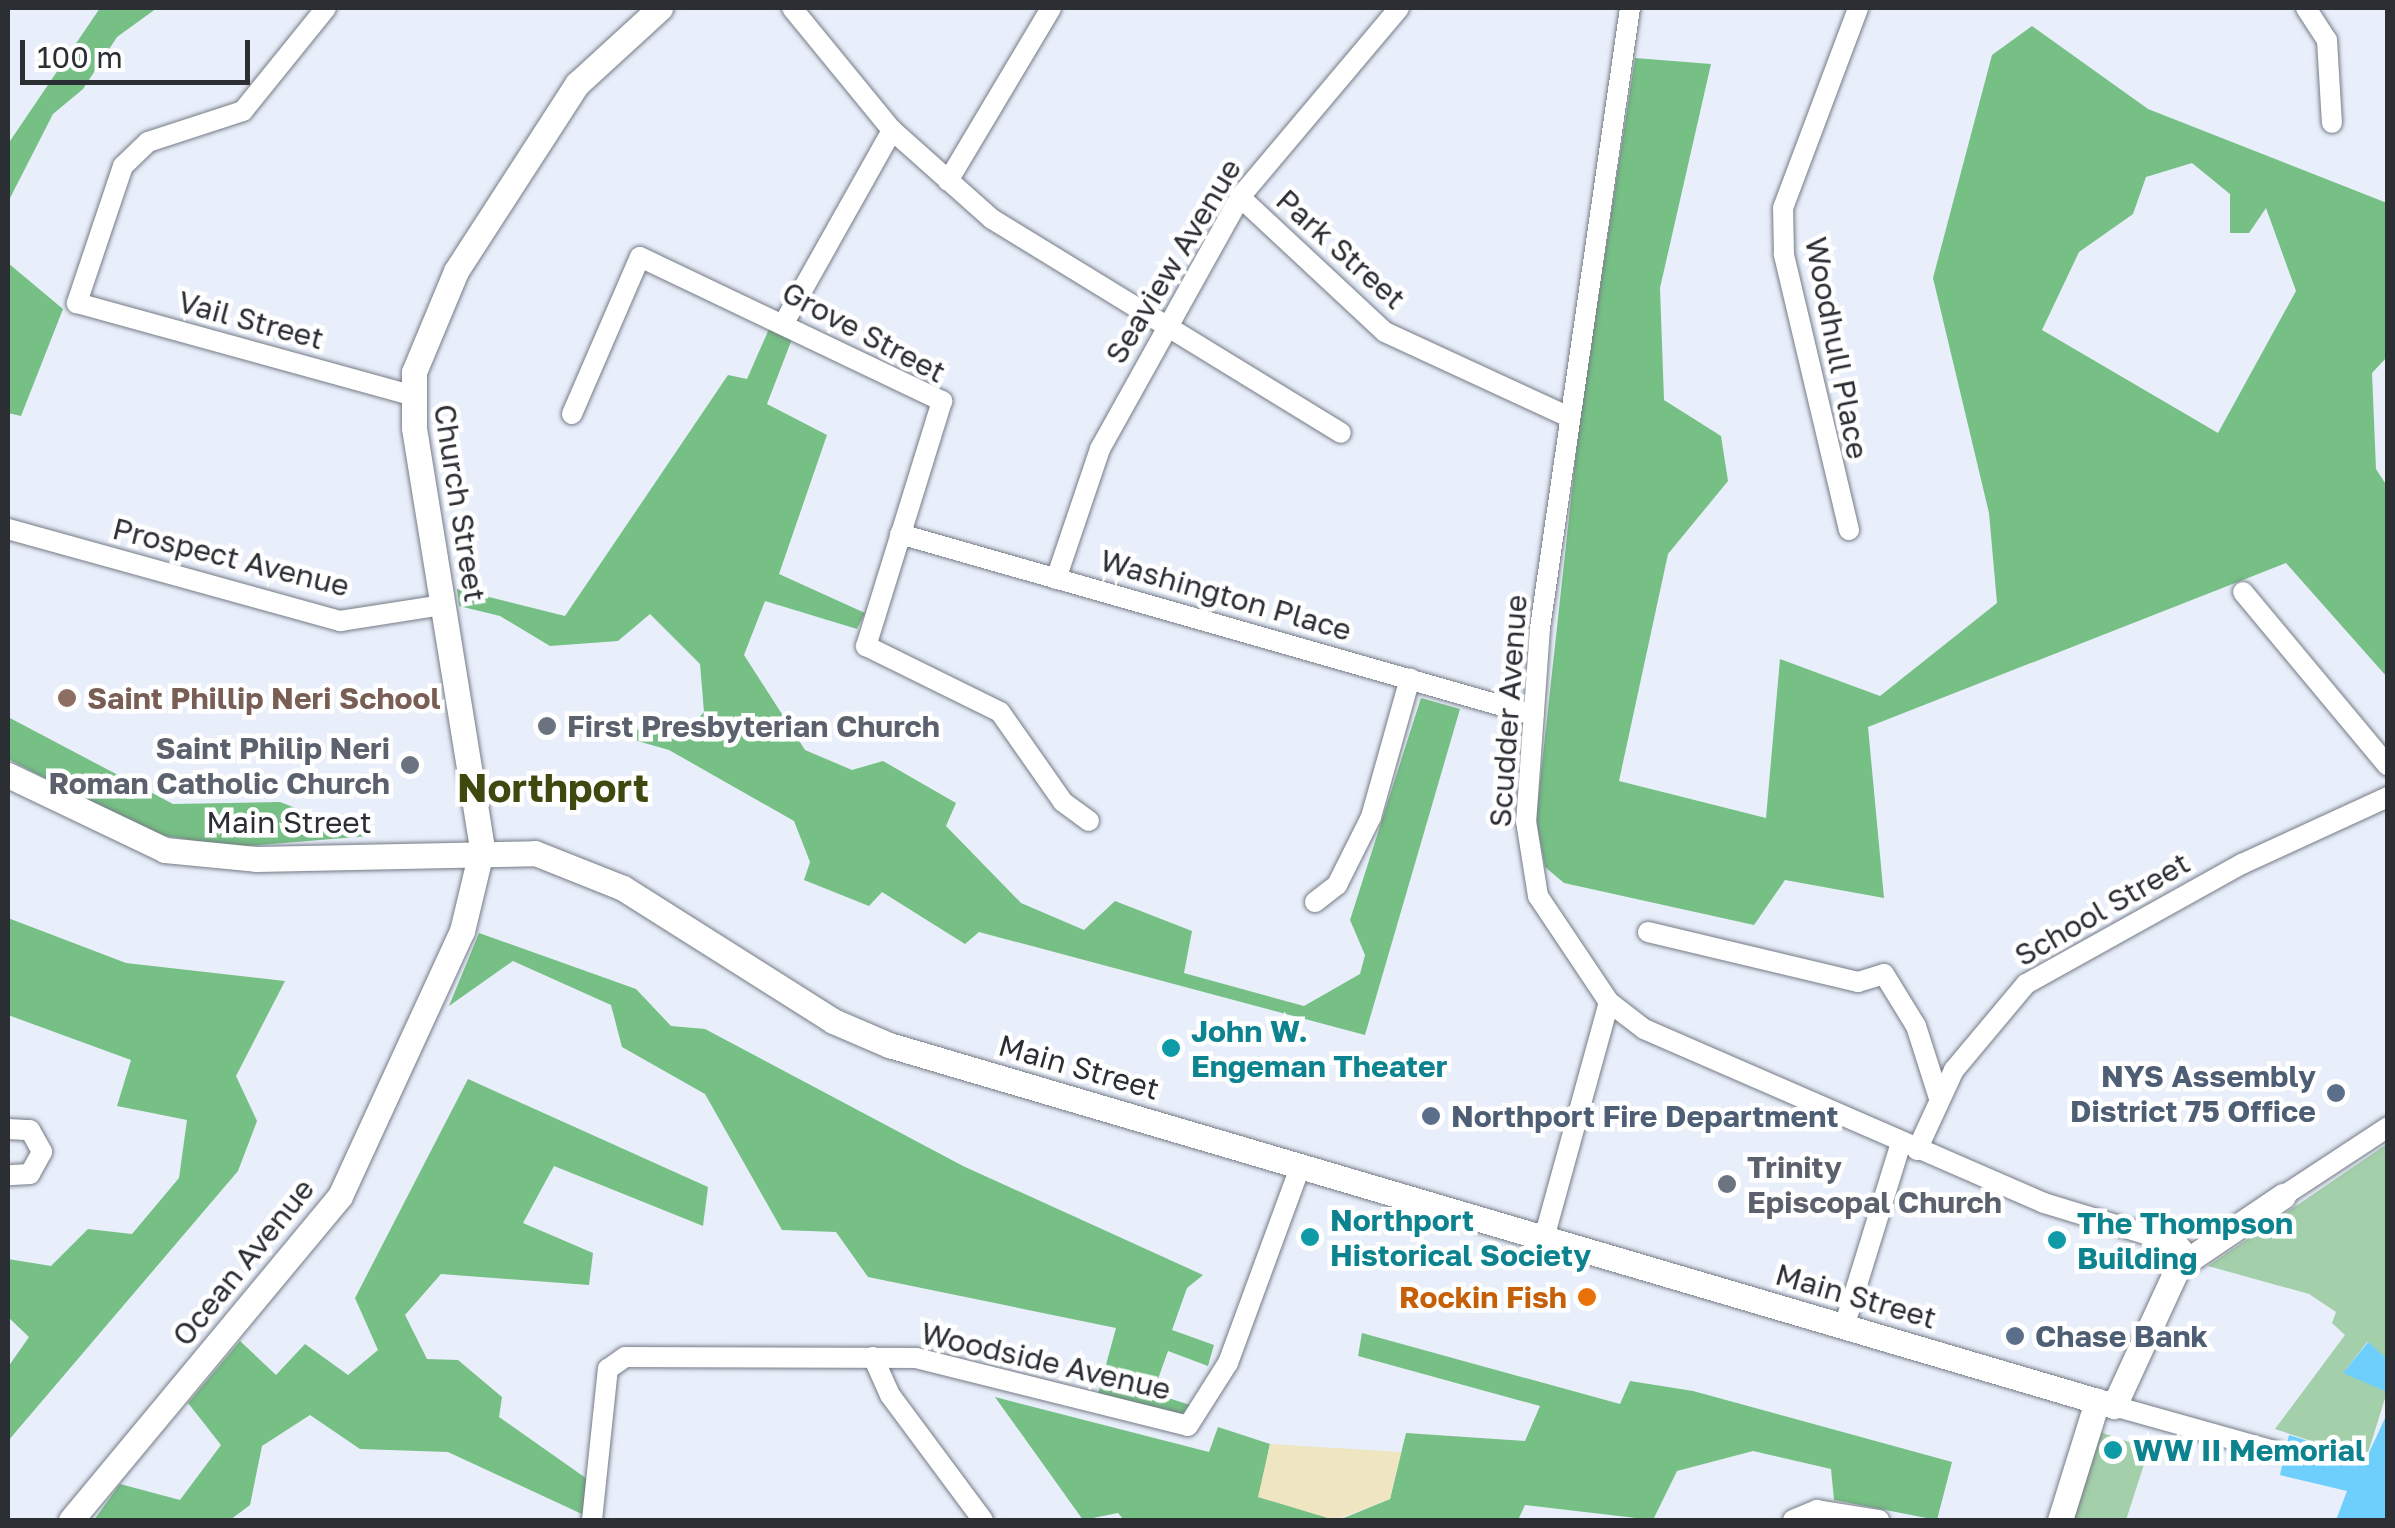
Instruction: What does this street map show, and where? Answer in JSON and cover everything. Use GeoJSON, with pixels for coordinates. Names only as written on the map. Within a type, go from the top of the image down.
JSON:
{"type":"FeatureCollection","features":[{"type":"Feature","properties":{"kind":"main road","name":"Church Street"},"geometry":{"type":"LineString","coordinates":[[482,848],[410,395],[427,330],[466,255],[577,84],[660,8]]}},
{"type":"Feature","properties":{"kind":"main road","name":"Main Street"},"geometry":{"type":"LineString","coordinates":[[8,775],[164,850],[305,859],[482,848],[535,853],[623,888],[861,1036],[2106,1403]]}},
{"type":"Feature","properties":{"kind":"main road","name":"Ocean Avenue"},"geometry":{"type":"LineString","coordinates":[[73,1520],[340,1196],[462,931],[482,848]]}},
{"type":"Feature","properties":{"kind":"main road"},"geometry":{"type":"LineString","coordinates":[[2060,1520],[2106,1403],[2152,1307],[2190,1258],[2283,1196]]}},
{"type":"Feature","properties":{"kind":"street","name":"Vail Street"},"geometry":{"type":"LineString","coordinates":[[326,8],[243,112],[148,142],[123,166],[77,303],[410,395]]}},
{"type":"Feature","properties":{"kind":"street"},"geometry":{"type":"LineString","coordinates":[[792,8],[892,130],[992,219],[1341,433]]}},
{"type":"Feature","properties":{"kind":"street"},"geometry":{"type":"LineString","coordinates":[[948,181],[1051,8]]}},
{"type":"Feature","properties":{"kind":"street","name":"Seaview Avenue"},"geometry":{"type":"LineString","coordinates":[[1056,578],[1088,474],[1164,326],[1240,197],[1399,8]]}},
{"type":"Feature","properties":{"kind":"street","name":"Scudder Avenue"},"geometry":{"type":"LineString","coordinates":[[1630,8],[1569,416],[1534,716],[1526,821],[1538,896],[1609,1002],[1670,1043],[1909,1146],[2178,1244],[2190,1258]]}},
{"type":"Feature","properties":{"kind":"street","name":"Woodhull Place"},"geometry":{"type":"LineString","coordinates":[[1848,530],[1784,254],[1783,208],[1858,8]]}},
{"type":"Feature","properties":{"kind":"street"},"geometry":{"type":"LineString","coordinates":[[2306,8],[2327,40],[2332,123]]}},
{"type":"Feature","properties":{"kind":"street"},"geometry":{"type":"LineString","coordinates":[[784,321],[892,130]]}},
{"type":"Feature","properties":{"kind":"street","name":"Park Street"},"geometry":{"type":"LineString","coordinates":[[1240,197],[1385,332],[1569,416]]}},
{"type":"Feature","properties":{"kind":"street","name":"Grove Street"},"geometry":{"type":"LineString","coordinates":[[572,414],[640,257],[784,321],[942,401],[866,646],[1000,712],[1062,802],[1090,821]]}},
{"type":"Feature","properties":{"kind":"street","name":"Prospect Avenue"},"geometry":{"type":"LineString","coordinates":[[8,528],[340,621],[442,605]]}},
{"type":"Feature","properties":{"kind":"street","name":"Washington Place"},"geometry":{"type":"LineString","coordinates":[[900,534],[1534,716]]}},
{"type":"Feature","properties":{"kind":"street"},"geometry":{"type":"LineString","coordinates":[[2243,592],[2388,766]]}},
{"type":"Feature","properties":{"kind":"street"},"geometry":{"type":"LineString","coordinates":[[1316,902],[1337,885],[1371,817],[1410,678]]}},
{"type":"Feature","properties":{"kind":"street","name":"School Street"},"geometry":{"type":"LineString","coordinates":[[1844,1326],[1909,1146],[1939,1098],[2026,984],[2242,864],[2388,797]]}},
{"type":"Feature","properties":{"kind":"street"},"geometry":{"type":"LineString","coordinates":[[1648,932],[1858,982],[1884,974],[1916,1026],[1939,1098]]}},
{"type":"Feature","properties":{"kind":"street"},"geometry":{"type":"LineString","coordinates":[[1544,1238],[1609,1002]]}},
{"type":"Feature","properties":{"kind":"street"},"geometry":{"type":"LineString","coordinates":[[2283,1196],[2388,1127]]}},
{"type":"Feature","properties":{"kind":"street"},"geometry":{"type":"LineString","coordinates":[[8,1129],[30,1130],[42,1152],[30,1174],[8,1175]]}},
{"type":"Feature","properties":{"kind":"street","name":"Woodside Avenue"},"geometry":{"type":"LineString","coordinates":[[590,1520],[608,1369],[625,1357],[916,1358],[1188,1426],[1228,1363],[1301,1165]]}},
{"type":"Feature","properties":{"kind":"street"},"geometry":{"type":"LineString","coordinates":[[873,1358],[890,1395],[983,1520]]}},
{"type":"Feature","properties":{"kind":"street","name":"Main Street"},"geometry":{"type":"LineString","coordinates":[[2106,1403],[2278,1452]]}},
{"type":"Feature","properties":{"kind":"street"},"geometry":{"type":"LineString","coordinates":[[1792,1520],[1817,1510],[1879,1520]]}},
{"type":"Feature","properties":{"kind":"green space"},"geometry":{"type":"Polygon","coordinates":[[[100,8],[157,8],[117,37],[83,89],[53,114],[8,202],[8,144],[100,8]]]}},
{"type":"Feature","properties":{"kind":"green space"},"geometry":{"type":"Polygon","coordinates":[[[2032,26],[2148,109],[2387,203],[2387,357],[2372,373],[2376,469],[2387,486],[2387,677],[2286,563],[1868,727],[1884,898],[1785,880],[1754,925],[1564,883],[1545,867],[1536,819],[1580,417],[1635,58],[1711,64],[1660,288],[1664,400],[1721,436],[1728,481],[1668,554],[1619,781],[1766,818],[1780,659],[1880,696],[1997,603],[1989,513],[1933,278],[1992,55],[2032,26]],[[2192,163],[2146,177],[2133,214],[2079,252],[2042,330],[2218,433],[2296,291],[2266,208],[2249,233],[2230,233],[2230,194],[2192,163]]]}},
{"type":"Feature","properties":{"kind":"green space"},"geometry":{"type":"Polygon","coordinates":[[[8,263],[63,309],[21,416],[8,413],[8,263]]]}},
{"type":"Feature","properties":{"kind":"green space"},"geometry":{"type":"Polygon","coordinates":[[[769,329],[792,339],[767,404],[827,435],[779,574],[865,613],[857,629],[765,601],[744,655],[805,750],[852,770],[883,761],[956,803],[946,826],[1021,903],[1084,930],[1115,901],[1192,931],[1184,973],[1304,1006],[1360,974],[1365,955],[1350,920],[1421,698],[1460,709],[1365,1035],[979,932],[965,944],[882,892],[869,906],[804,880],[810,862],[794,821],[669,750],[599,730],[688,729],[704,712],[700,664],[650,614],[618,641],[550,646],[500,616],[459,606],[457,589],[565,616],[728,375],[747,379],[769,329]]]}},
{"type":"Feature","properties":{"kind":"green space"},"geometry":{"type":"Polygon","coordinates":[[[8,717],[173,804],[280,802],[368,836],[235,847],[153,834],[8,759],[8,717]]]}},
{"type":"Feature","properties":{"kind":"green space"},"geometry":{"type":"Polygon","coordinates":[[[8,918],[126,963],[285,981],[236,1076],[257,1121],[238,1171],[8,1441],[8,1367],[29,1337],[8,1317],[8,1259],[51,1266],[88,1229],[132,1234],[179,1178],[187,1120],[117,1106],[131,1060],[8,1015],[8,918]]]}},
{"type":"Feature","properties":{"kind":"green space"},"geometry":{"type":"Polygon","coordinates":[[[479,933],[636,989],[671,1026],[705,1029],[963,1166],[1203,1275],[1187,1288],[1172,1330],[1214,1345],[1208,1366],[1168,1351],[1153,1393],[1190,1405],[1180,1416],[1098,1394],[1116,1328],[868,1277],[836,1232],[782,1230],[705,1094],[622,1047],[611,1005],[513,961],[449,1006],[479,933]]]}},
{"type":"Feature","properties":{"kind":"green space"},"geometry":{"type":"Polygon","coordinates":[[[468,1079],[708,1187],[703,1226],[554,1166],[523,1223],[593,1253],[589,1285],[441,1274],[405,1315],[427,1359],[458,1360],[502,1397],[499,1417],[590,1481],[584,1515],[448,1452],[360,1449],[310,1415],[262,1446],[250,1505],[230,1520],[94,1520],[120,1484],[180,1500],[221,1445],[188,1403],[240,1341],[276,1375],[305,1344],[348,1375],[378,1350],[355,1298],[468,1079]]]}},
{"type":"Feature","properties":{"kind":"green space"},"geometry":{"type":"Polygon","coordinates":[[[2387,1144],[2387,1359],[2367,1342],[2344,1372],[2387,1392],[2366,1459],[2275,1429],[2345,1335],[2332,1323],[2336,1312],[2309,1294],[2208,1266],[2387,1144]]]}},
{"type":"Feature","properties":{"kind":"green space"},"geometry":{"type":"Polygon","coordinates":[[[1362,1333],[1620,1404],[1630,1381],[1693,1391],[1952,1462],[1937,1520],[1834,1500],[1831,1469],[1753,1451],[1677,1471],[1653,1520],[1525,1505],[1518,1520],[1339,1520],[1390,1499],[1406,1433],[1525,1441],[1540,1406],[1358,1356],[1362,1333]]]}},
{"type":"Feature","properties":{"kind":"green space"},"geometry":{"type":"Polygon","coordinates":[[[995,1397],[1209,1452],[1218,1427],[1270,1444],[1259,1497],[1335,1520],[1124,1520],[1118,1513],[1083,1520],[995,1397]]]}},
{"type":"Feature","properties":{"kind":"green space"},"geometry":{"type":"Polygon","coordinates":[[[2097,1431],[2149,1449],[2126,1520],[2069,1520],[2097,1431]]]}},
{"type":"Feature","properties":{"kind":"sand"},"geometry":{"type":"Polygon","coordinates":[[[1270,1444],[1401,1452],[1390,1499],[1335,1520],[1258,1497],[1270,1444]]]}},
{"type":"Feature","properties":{"kind":"water"},"geometry":{"type":"Polygon","coordinates":[[[2368,1342],[2387,1359],[2387,1392],[2343,1373],[2368,1342]]]}},
{"type":"Feature","properties":{"kind":"water"},"geometry":{"type":"Polygon","coordinates":[[[2387,1414],[2387,1520],[2336,1520],[2347,1491],[2280,1475],[2289,1435],[2366,1459],[2387,1414]]]}},
{"type":"Feature","properties":{"kind":"place","name":"Saint Phillip Neri School"},"geometry":{"type":"Point","coordinates":[67,698]}},
{"type":"Feature","properties":{"kind":"place","name":"First Presbyterian Church"},"geometry":{"type":"Point","coordinates":[547,726]}},
{"type":"Feature","properties":{"kind":"place","name":"Saint Philip Neri Roman Catholic Church"},"geometry":{"type":"Point","coordinates":[410,765]}},
{"type":"Feature","properties":{"kind":"place","name":"John W. Engeman Theater"},"geometry":{"type":"Point","coordinates":[1171,1048]}},
{"type":"Feature","properties":{"kind":"place","name":"NYS Assembly District 75 Office"},"geometry":{"type":"Point","coordinates":[2336,1093]}},
{"type":"Feature","properties":{"kind":"place","name":"Northport Fire Department"},"geometry":{"type":"Point","coordinates":[1431,1116]}},
{"type":"Feature","properties":{"kind":"place","name":"Trinity Episcopal Church"},"geometry":{"type":"Point","coordinates":[1727,1184]}},
{"type":"Feature","properties":{"kind":"place","name":"Northport Historical Society"},"geometry":{"type":"Point","coordinates":[1310,1237]}},
{"type":"Feature","properties":{"kind":"place","name":"The Thompson Building"},"geometry":{"type":"Point","coordinates":[2057,1240]}},
{"type":"Feature","properties":{"kind":"place","name":"Rockin Fish"},"geometry":{"type":"Point","coordinates":[1587,1297]}},
{"type":"Feature","properties":{"kind":"place","name":"Chase Bank"},"geometry":{"type":"Point","coordinates":[2015,1336]}},
{"type":"Feature","properties":{"kind":"place","name":"WW II Memorial"},"geometry":{"type":"Point","coordinates":[2113,1450]}},
{"type":"Feature","properties":{"kind":"district","name":"Northport"},"geometry":{"type":"Point","coordinates":[553,787]}}]}
